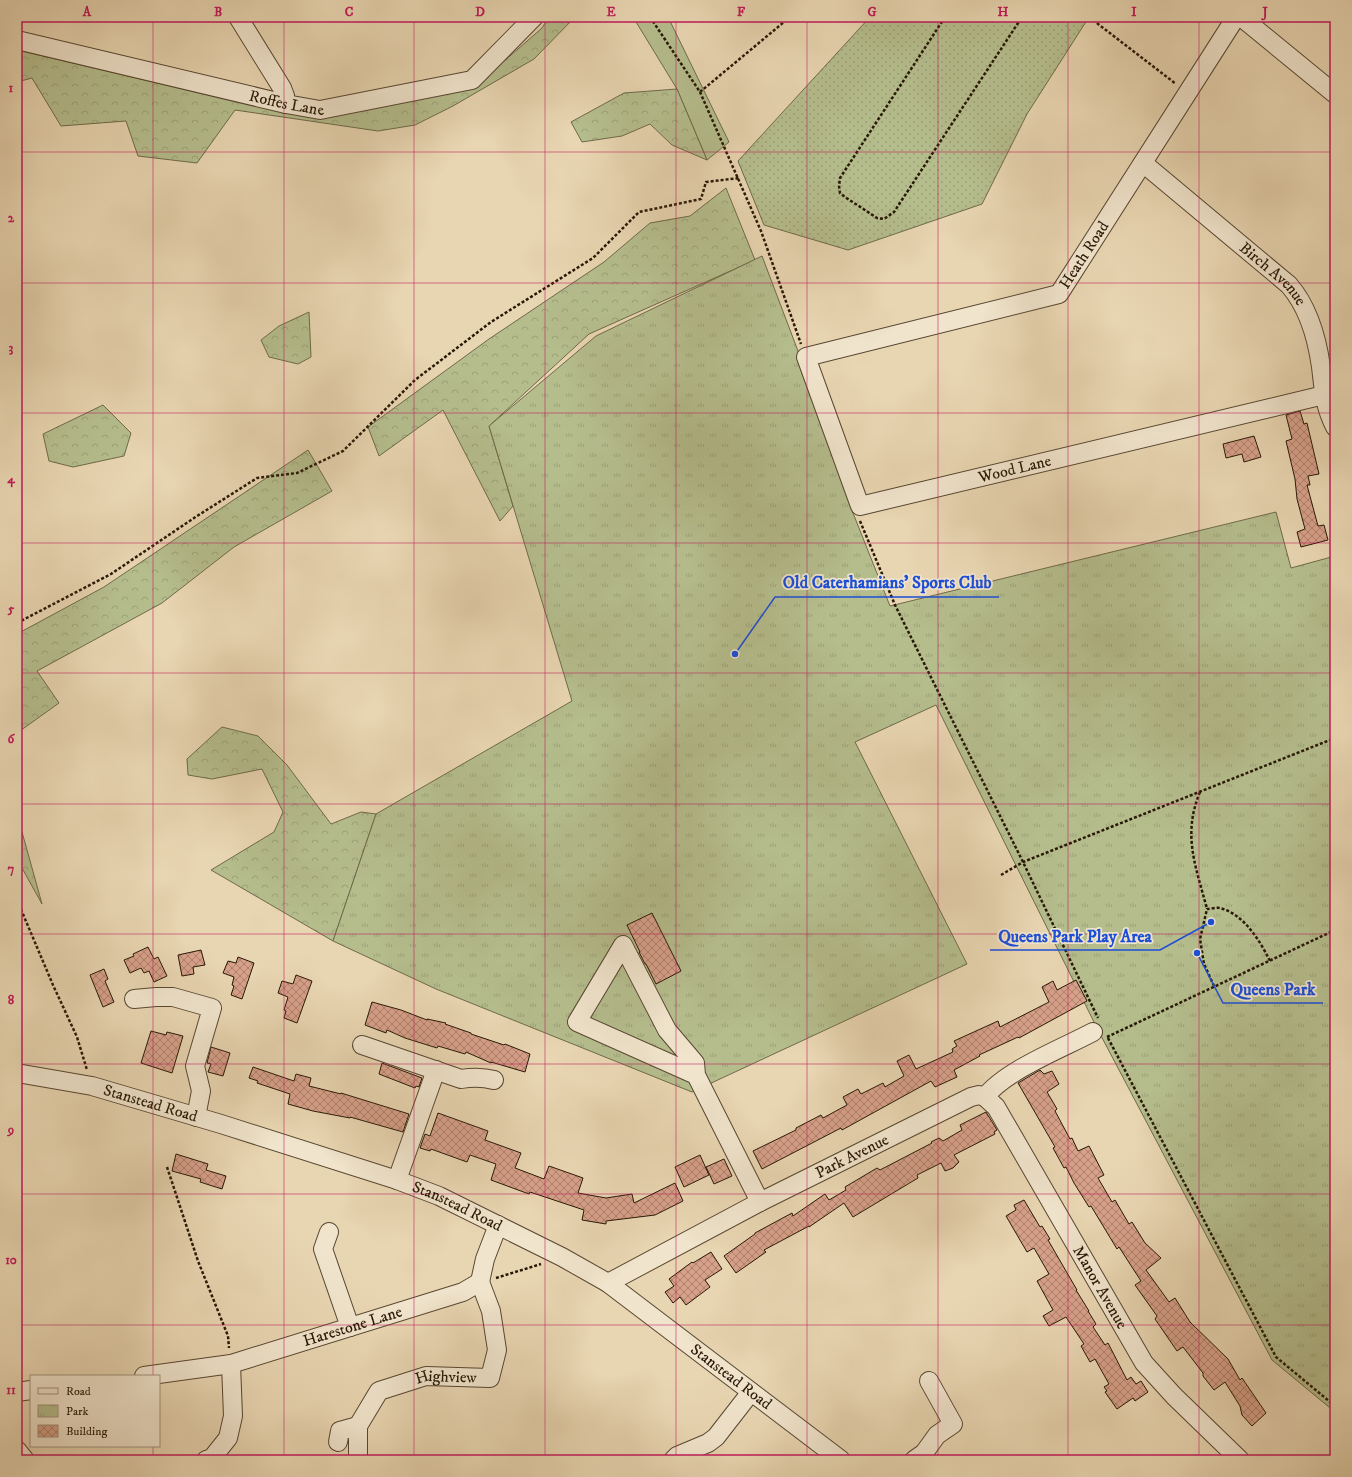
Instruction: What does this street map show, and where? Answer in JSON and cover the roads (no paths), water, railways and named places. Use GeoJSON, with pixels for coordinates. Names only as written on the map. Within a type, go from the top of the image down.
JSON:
{"type":"FeatureCollection","features":[{"type":"Feature","properties":{"kind":"street"},"geometry":{"type":"LineString","coordinates":[[238,17],[282,88],[286,104]]}},
{"type":"Feature","properties":{"kind":"street","name":"Roffes Lane"},"geometry":{"type":"LineString","coordinates":[[17,40],[286,104],[320,110],[472,80],[534,17]]}},
{"type":"Feature","properties":{"kind":"street","name":"Heath Road"},"geometry":{"type":"LineString","coordinates":[[860,506],[806,356],[1059,294],[1236,17]]}},
{"type":"Feature","properties":{"kind":"street"},"geometry":{"type":"LineString","coordinates":[[1241,17],[1335,94]]}},
{"type":"Feature","properties":{"kind":"street","name":"Birch Avenue"},"geometry":{"type":"LineString","coordinates":[[1143,163],[1289,285],[1299,296],[1308,314],[1314,335],[1321,366],[1327,412],[1335,427]]}},
{"type":"Feature","properties":{"kind":"street","name":"Wood Lane"},"geometry":{"type":"LineString","coordinates":[[860,506],[1324,394]]}},
{"type":"Feature","properties":{"kind":"street"},"geometry":{"type":"LineString","coordinates":[[696,1076],[577,1022],[622,945],[667,1030],[695,1063],[696,1076],[760,1202]]}},
{"type":"Feature","properties":{"kind":"street"},"geometry":{"type":"LineString","coordinates":[[134,999],[173,997],[212,1008],[195,1066],[201,1091],[196,1117]]}},
{"type":"Feature","properties":{"kind":"street"},"geometry":{"type":"LineString","coordinates":[[985,1097],[1001,1081],[1032,1063],[1101,1031]]}},
{"type":"Feature","properties":{"kind":"street"},"geometry":{"type":"LineString","coordinates":[[362,1045],[461,1079],[474,1077],[494,1080]]}},
{"type":"Feature","properties":{"kind":"street"},"geometry":{"type":"LineString","coordinates":[[397,1180],[436,1070]]}},
{"type":"Feature","properties":{"kind":"street","name":"Stanstead Road"},"geometry":{"type":"LineString","coordinates":[[17,1073],[92,1086],[397,1180],[439,1196],[562,1257],[608,1283],[841,1460]]}},
{"type":"Feature","properties":{"kind":"street","name":"Park Avenue"},"geometry":{"type":"LineString","coordinates":[[608,1283],[760,1202],[971,1097],[978,1095],[985,1097]]}},
{"type":"Feature","properties":{"kind":"street","name":"Manor Avenue"},"geometry":{"type":"LineString","coordinates":[[985,1097],[996,1107],[1144,1363],[1174,1396],[1240,1460]]}},
{"type":"Feature","properties":{"kind":"street"},"geometry":{"type":"LineString","coordinates":[[480,1282],[485,1259],[498,1225]]}},
{"type":"Feature","properties":{"kind":"street"},"geometry":{"type":"LineString","coordinates":[[329,1232],[323,1249],[350,1327]]}},
{"type":"Feature","properties":{"kind":"street","name":"Harestone Lane"},"geometry":{"type":"LineString","coordinates":[[151,1375],[231,1364],[463,1292],[480,1282]]}},
{"type":"Feature","properties":{"kind":"street","name":"Highview"},"geometry":{"type":"LineString","coordinates":[[358,1426],[379,1391],[426,1376],[490,1378],[497,1350],[491,1312],[480,1282]]}},
{"type":"Feature","properties":{"kind":"street"},"geometry":{"type":"LineString","coordinates":[[206,1460],[212,1458],[228,1438],[233,1416],[231,1364]]}},
{"type":"Feature","properties":{"kind":"street"},"geometry":{"type":"LineString","coordinates":[[914,1460],[924,1453],[937,1435],[953,1424],[929,1381]]}},
{"type":"Feature","properties":{"kind":"street"},"geometry":{"type":"LineString","coordinates":[[17,1392],[30,1390]]}},
{"type":"Feature","properties":{"kind":"street"},"geometry":{"type":"LineString","coordinates":[[673,1460],[677,1456],[708,1443],[716,1437],[751,1392]]}},
{"type":"Feature","properties":{"kind":"street"},"geometry":{"type":"LineString","coordinates":[[338,1442],[340,1431],[358,1426],[358,1460]]}},
{"type":"Feature","properties":{"kind":"street"},"geometry":{"type":"LineString","coordinates":[[17,1450],[25,1460]]}},
{"type":"Feature","properties":{"kind":"place","name":"Old Caterhamians' Sports Club"},"geometry":{"type":"Point","coordinates":[735,654]}},
{"type":"Feature","properties":{"kind":"place","name":"Queens Park Play Area"},"geometry":{"type":"Point","coordinates":[1211,922]}},
{"type":"Feature","properties":{"kind":"place","name":"Queens Park"},"geometry":{"type":"Point","coordinates":[1197,953]}}]}
